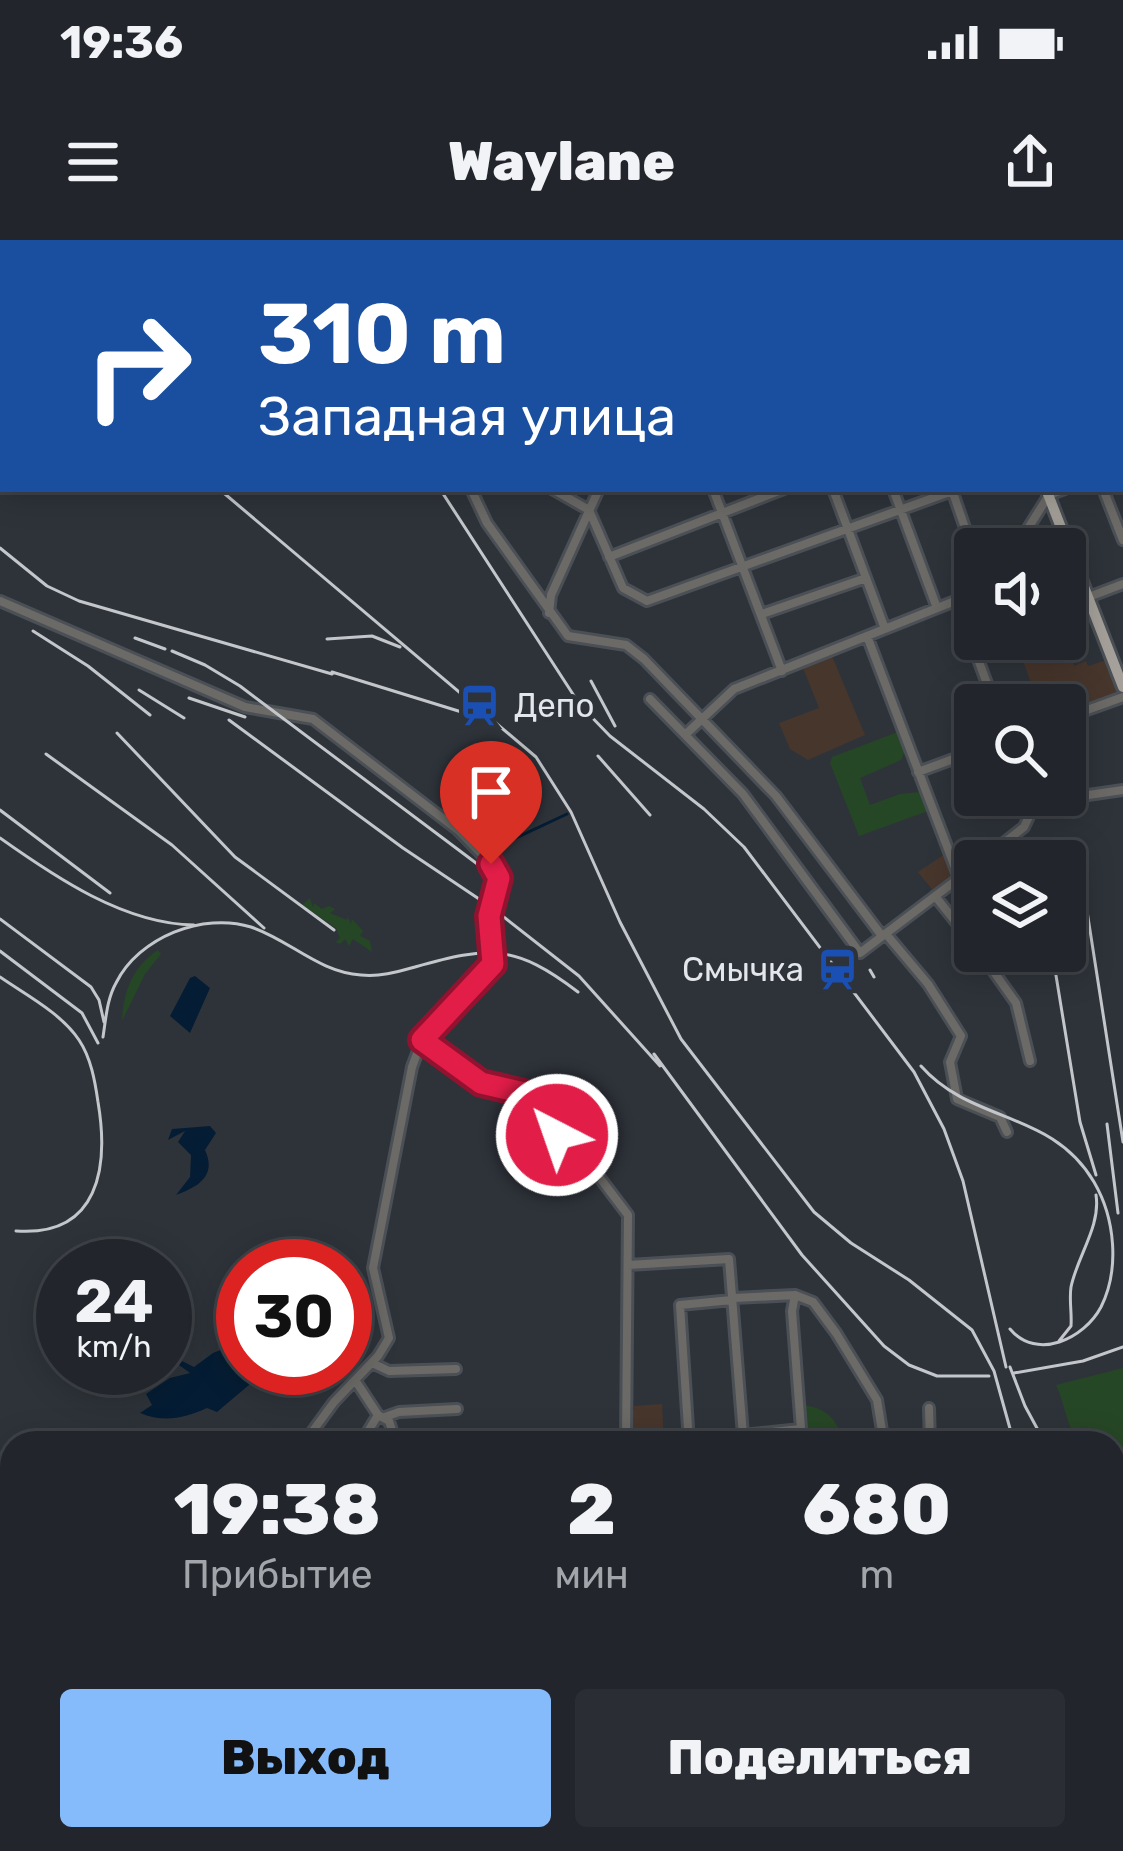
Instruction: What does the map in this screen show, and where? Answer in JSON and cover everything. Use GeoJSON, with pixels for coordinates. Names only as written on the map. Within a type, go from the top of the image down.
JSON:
{"type":"FeatureCollection","features":[{"type":"Feature","properties":{"kind":"main road"},"geometry":{"type":"LineString","coordinates":[[1048,492],[1123,687]]}},
{"type":"Feature","properties":{"kind":"street"},"geometry":{"type":"LineString","coordinates":[[472,492],[483,517],[570,638],[632,648],[776,796],[928,984],[961,1036],[950,1062],[957,1099],[1000,1117],[1007,1132]]}},
{"type":"Feature","properties":{"kind":"street"},"geometry":{"type":"LineString","coordinates":[[557,492],[590,510],[623,588],[643,600],[949,492]]}},
{"type":"Feature","properties":{"kind":"street"},"geometry":{"type":"LineString","coordinates":[[549,613],[550,595],[598,492]]}},
{"type":"Feature","properties":{"kind":"street"},"geometry":{"type":"LineString","coordinates":[[713,492],[782,671]]}},
{"type":"Feature","properties":{"kind":"street"},"geometry":{"type":"LineString","coordinates":[[609,556],[776,492]]}},
{"type":"Feature","properties":{"kind":"street"},"geometry":{"type":"LineString","coordinates":[[834,492],[885,629]]}},
{"type":"Feature","properties":{"kind":"street"},"geometry":{"type":"LineString","coordinates":[[894,492],[937,608]]}},
{"type":"Feature","properties":{"kind":"street"},"geometry":{"type":"LineString","coordinates":[[955,492],[966,528]]}},
{"type":"Feature","properties":{"kind":"street"},"geometry":{"type":"LineString","coordinates":[[1027,528],[1048,492]]}},
{"type":"Feature","properties":{"kind":"street"},"geometry":{"type":"LineString","coordinates":[[1104,492],[1123,539]]}},
{"type":"Feature","properties":{"kind":"street"},"geometry":{"type":"LineString","coordinates":[[762,614],[866,578]]}},
{"type":"Feature","properties":{"kind":"street"},"geometry":{"type":"LineString","coordinates":[[1086,598],[1123,584]]}},
{"type":"Feature","properties":{"kind":"street"},"geometry":{"type":"LineString","coordinates":[[0,601],[245,706],[309,717],[470,842],[499,878],[489,916],[494,960],[487,974],[422,1040],[403,1106],[374,1258],[374,1278],[389,1331],[387,1343],[372,1363],[396,1371],[456,1369]]}},
{"type":"Feature","properties":{"kind":"street"},"geometry":{"type":"LineString","coordinates":[[686,734],[734,689],[954,601]]}},
{"type":"Feature","properties":{"kind":"street"},"geometry":{"type":"LineString","coordinates":[[867,636],[954,865]]}},
{"type":"Feature","properties":{"kind":"street"},"geometry":{"type":"LineString","coordinates":[[1086,710],[1123,697]]}},
{"type":"Feature","properties":{"kind":"street"},"geometry":{"type":"LineString","coordinates":[[650,699],[742,794],[860,952],[954,882]]}},
{"type":"Feature","properties":{"kind":"street"},"geometry":{"type":"LineString","coordinates":[[918,772],[954,759]]}},
{"type":"Feature","properties":{"kind":"street"},"geometry":{"type":"LineString","coordinates":[[1086,795],[1123,790]]}},
{"type":"Feature","properties":{"kind":"street"},"geometry":{"type":"LineString","coordinates":[[1007,840],[1029,816]]}},
{"type":"Feature","properties":{"kind":"street"},"geometry":{"type":"LineString","coordinates":[[935,896],[954,920]]}},
{"type":"Feature","properties":{"kind":"street"},"geometry":{"type":"LineString","coordinates":[[994,972],[1016,1003],[1030,1061]]}},
{"type":"Feature","properties":{"kind":"street"},"geometry":{"type":"LineString","coordinates":[[422,1040],[481,1083],[526,1094],[542,1118],[584,1157],[628,1215],[626,1431]]}},
{"type":"Feature","properties":{"kind":"street"},"geometry":{"type":"LineString","coordinates":[[628,1265],[729,1259],[743,1431]]}},
{"type":"Feature","properties":{"kind":"street"},"geometry":{"type":"LineString","coordinates":[[784,1431],[801,1429],[792,1311],[795,1295]]}},
{"type":"Feature","properties":{"kind":"street"},"geometry":{"type":"LineString","coordinates":[[688,1431],[680,1305],[795,1295],[815,1305],[856,1363],[878,1404],[882,1431]]}},
{"type":"Feature","properties":{"kind":"street"},"geometry":{"type":"LineString","coordinates":[[314,1431],[343,1395]]}},
{"type":"Feature","properties":{"kind":"street"},"geometry":{"type":"LineString","coordinates":[[366,1395],[392,1431]]}},
{"type":"Feature","properties":{"kind":"street"},"geometry":{"type":"LineString","coordinates":[[929,1408],[930,1431]]}},
{"type":"Feature","properties":{"kind":"street"},"geometry":{"type":"LineString","coordinates":[[370,1431],[381,1416],[457,1409]]}},
{"type":"Feature","properties":{"kind":"shaded area"},"geometry":{"type":"Polygon","coordinates":[[[832,656],[865,735],[808,760],[790,749],[779,723],[819,708],[803,668],[832,656]]]}},
{"type":"Feature","properties":{"kind":"shaded area"},"geometry":{"type":"Polygon","coordinates":[[[1072,660],[1074,666],[1086,661],[1088,666],[1107,660],[1119,692],[1086,704],[1086,684],[1031,684],[1023,661],[1072,660]]]}},
{"type":"Feature","properties":{"kind":"shaded area"},"geometry":{"type":"Polygon","coordinates":[[[945,854],[954,877],[934,892],[918,872],[945,854]]]}},
{"type":"Feature","properties":{"kind":"shaded area"},"geometry":{"type":"Polygon","coordinates":[[[662,1404],[663,1431],[629,1431],[628,1410],[662,1404]]]}},
{"type":"Feature","properties":{"kind":"green space"},"geometry":{"type":"Polygon","coordinates":[[[898,732],[905,751],[901,760],[860,778],[870,805],[920,792],[928,811],[859,836],[830,763],[832,757],[898,732]]]}},
{"type":"Feature","properties":{"kind":"green space"},"geometry":{"type":"Polygon","coordinates":[[[310,898],[313,908],[314,903],[322,909],[329,906],[335,909],[330,913],[347,920],[347,916],[351,924],[352,919],[363,931],[360,936],[370,941],[372,952],[353,939],[349,946],[345,939],[336,942],[340,938],[336,928],[302,905],[310,898]]]}},
{"type":"Feature","properties":{"kind":"green space"},"geometry":{"type":"Polygon","coordinates":[[[158,950],[161,954],[145,974],[122,1021],[131,981],[158,950]]]}},
{"type":"Feature","properties":{"kind":"green space"},"geometry":{"type":"Polygon","coordinates":[[[1123,1368],[1123,1431],[1073,1431],[1056,1385],[1123,1368]]]}},
{"type":"Feature","properties":{"kind":"green space"},"geometry":{"type":"Polygon","coordinates":[[[802,1405],[830,1416],[839,1431],[810,1431],[804,1431],[802,1405]]]}},
{"type":"Feature","properties":{"kind":"water"},"geometry":{"type":"Polygon","coordinates":[[[195,976],[210,988],[190,1033],[170,1016],[195,976]]]}},
{"type":"Feature","properties":{"kind":"water"},"geometry":{"type":"Polygon","coordinates":[[[210,1126],[216,1133],[205,1150],[207,1174],[176,1195],[190,1177],[191,1155],[178,1142],[185,1131],[168,1140],[172,1129],[210,1126]]]}},
{"type":"Feature","properties":{"kind":"water"},"geometry":{"type":"Polygon","coordinates":[[[213,1353],[216,1395],[237,1395],[217,1412],[207,1408],[166,1418],[140,1413],[152,1405],[147,1395],[192,1395],[192,1366],[213,1353]]]}},
{"type":"Feature","properties":{"kind":"waterway"},"geometry":{"type":"LineString","coordinates":[[505,843],[567,814]]}},
{"type":"Feature","properties":{"kind":"waterway"},"geometry":{"type":"LineString","coordinates":[[501,846],[497,856],[505,870]]}},
{"type":"Feature","properties":{"kind":"waterway"},"geometry":{"type":"LineString","coordinates":[[503,880],[504,874]]}},
{"type":"Feature","properties":{"kind":"railway"},"geometry":{"type":"LineString","coordinates":[[223,492],[536,757],[571,812],[620,922],[681,1039],[814,1212],[972,1330],[994,1371],[1011,1431]]}},
{"type":"Feature","properties":{"kind":"railway"},"geometry":{"type":"LineString","coordinates":[[442,492],[580,705],[610,736],[704,809],[744,847],[914,1072],[944,1129],[963,1181],[1006,1367]]}},
{"type":"Feature","properties":{"kind":"railway"},"geometry":{"type":"LineString","coordinates":[[0,548],[47,586],[79,601],[332,674]]}},
{"type":"Feature","properties":{"kind":"railway"},"geometry":{"type":"LineString","coordinates":[[33,631],[88,666],[150,715]]}},
{"type":"Feature","properties":{"kind":"railway"},"geometry":{"type":"LineString","coordinates":[[327,639],[372,636],[400,647]]}},
{"type":"Feature","properties":{"kind":"railway"},"geometry":{"type":"LineString","coordinates":[[135,638],[165,649]]}},
{"type":"Feature","properties":{"kind":"railway"},"geometry":{"type":"LineString","coordinates":[[172,651],[240,686],[484,869]]}},
{"type":"Feature","properties":{"kind":"railway"},"geometry":{"type":"LineString","coordinates":[[332,672],[481,718]]}},
{"type":"Feature","properties":{"kind":"railway"},"geometry":{"type":"LineString","coordinates":[[591,681],[615,726]]}},
{"type":"Feature","properties":{"kind":"railway"},"geometry":{"type":"LineString","coordinates":[[139,690],[184,718]]}},
{"type":"Feature","properties":{"kind":"railway"},"geometry":{"type":"LineString","coordinates":[[189,698],[245,717]]}},
{"type":"Feature","properties":{"kind":"railway"},"geometry":{"type":"LineString","coordinates":[[229,720],[491,907],[579,976],[660,1066]]}},
{"type":"Feature","properties":{"kind":"railway"},"geometry":{"type":"LineString","coordinates":[[117,733],[235,857],[334,930]]}},
{"type":"Feature","properties":{"kind":"railway"},"geometry":{"type":"LineString","coordinates":[[46,754],[172,845],[264,928]]}},
{"type":"Feature","properties":{"kind":"railway"},"geometry":{"type":"LineString","coordinates":[[598,756],[650,815]]}},
{"type":"Feature","properties":{"kind":"railway"},"geometry":{"type":"LineString","coordinates":[[0,810],[110,893]]}},
{"type":"Feature","properties":{"kind":"railway"},"geometry":{"type":"LineString","coordinates":[[0,838],[91,896],[142,916],[194,925]]}},
{"type":"Feature","properties":{"kind":"railway"},"geometry":{"type":"LineString","coordinates":[[1086,905],[1123,1142]]}},
{"type":"Feature","properties":{"kind":"railway"},"geometry":{"type":"LineString","coordinates":[[0,919],[91,987],[104,1022]]}},
{"type":"Feature","properties":{"kind":"railway"},"geometry":{"type":"LineString","coordinates":[[103,1037],[111,996],[126,967],[156,941],[213,923],[251,927],[346,973],[382,975],[463,955],[501,954],[536,965],[578,992]]}},
{"type":"Feature","properties":{"kind":"railway"},"geometry":{"type":"LineString","coordinates":[[0,951],[82,1013],[98,1043]]}},
{"type":"Feature","properties":{"kind":"railway"},"geometry":{"type":"LineString","coordinates":[[870,970],[874,977]]}},
{"type":"Feature","properties":{"kind":"railway"},"geometry":{"type":"LineString","coordinates":[[1055,972],[1080,1122],[1096,1175]]}},
{"type":"Feature","properties":{"kind":"railway"},"geometry":{"type":"LineString","coordinates":[[0,977],[53,1013],[79,1040],[92,1070],[101,1126],[99,1173],[81,1210],[65,1223],[44,1230],[16,1231]]}},
{"type":"Feature","properties":{"kind":"railway"},"geometry":{"type":"LineString","coordinates":[[654,1054],[802,1255],[884,1346],[909,1365],[937,1376],[989,1376]]}},
{"type":"Feature","properties":{"kind":"railway"},"geometry":{"type":"LineString","coordinates":[[921,1066],[964,1098],[1056,1142],[1077,1159],[1107,1211],[1111,1276],[1093,1318],[1072,1336],[1046,1345],[1021,1339],[1010,1329]]}},
{"type":"Feature","properties":{"kind":"railway"},"geometry":{"type":"LineString","coordinates":[[1107,1124],[1118,1213]]}},
{"type":"Feature","properties":{"kind":"railway"},"geometry":{"type":"LineString","coordinates":[[1059,1341],[1071,1326],[1071,1287],[1095,1218],[1096,1195]]}},
{"type":"Feature","properties":{"kind":"railway"},"geometry":{"type":"LineString","coordinates":[[1014,1373],[1083,1361],[1123,1347]]}},
{"type":"Feature","properties":{"kind":"railway"},"geometry":{"type":"LineString","coordinates":[[1010,1367],[1039,1431]]}},
{"type":"Feature","properties":{"kind":"place","name":"Депо"},"geometry":{"type":"Point","coordinates":[480,705]}},
{"type":"Feature","properties":{"kind":"place","name":"Смычка"},"geometry":{"type":"Point","coordinates":[838,969]}},
{"type":"Feature","properties":{"kind":"route"},"geometry":{"type":"LineString","coordinates":[[491,864],[499,878],[489,916],[493,964],[422,1040],[481,1083],[526,1094],[557,1135]]}}]}
